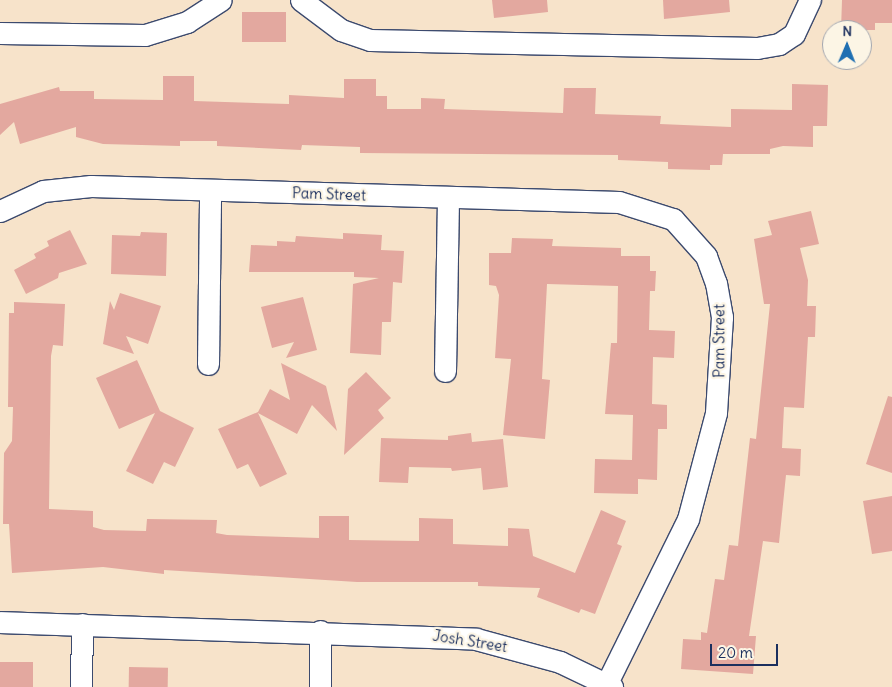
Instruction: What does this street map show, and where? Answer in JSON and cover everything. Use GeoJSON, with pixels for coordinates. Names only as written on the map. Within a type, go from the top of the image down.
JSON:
{"type":"FeatureCollection","features":[{"type":"Feature","properties":{"kind":"street"},"geometry":{"type":"LineString","coordinates":[[0,33],[144,35],[187,22],[221,0]]}},
{"type":"Feature","properties":{"kind":"street"},"geometry":{"type":"LineString","coordinates":[[301,0],[341,30],[370,40],[757,48],[779,44],[794,34],[810,0]]}},
{"type":"Feature","properties":{"kind":"street","name":"Pam Street"},"geometry":{"type":"LineString","coordinates":[[0,211],[20,199],[66,187],[619,202],[657,210],[691,235],[716,283],[722,317],[721,364],[707,460],[676,545],[610,685]]}},
{"type":"Feature","properties":{"kind":"street"},"geometry":{"type":"LineString","coordinates":[[208,364],[210,190]]}},
{"type":"Feature","properties":{"kind":"street"},"geometry":{"type":"LineString","coordinates":[[445,371],[448,197]]}},
{"type":"Feature","properties":{"kind":"street","name":"Josh Street"},"geometry":{"type":"LineString","coordinates":[[0,622],[320,631],[476,639],[560,662],[610,685]]}},
{"type":"Feature","properties":{"kind":"street"},"geometry":{"type":"LineString","coordinates":[[81,687],[82,624]]}},
{"type":"Feature","properties":{"kind":"street"},"geometry":{"type":"LineString","coordinates":[[320,631],[320,687]]}},
{"type":"Feature","properties":{"kind":"building"},"geometry":{"type":"Polygon","coordinates":[[[492,0],[547,0],[548,12],[494,18],[492,0]]]}},
{"type":"Feature","properties":{"kind":"building"},"geometry":{"type":"Polygon","coordinates":[[[663,0],[729,0],[730,12],[664,19],[663,0]]]}},
{"type":"Feature","properties":{"kind":"building"},"geometry":{"type":"Polygon","coordinates":[[[842,0],[892,0],[892,23],[875,23],[875,30],[872,30],[872,20],[841,20],[842,0]]]}},
{"type":"Feature","properties":{"kind":"building"},"geometry":{"type":"Polygon","coordinates":[[[242,12],[286,12],[286,42],[242,42],[242,12]]]}},
{"type":"Feature","properties":{"kind":"building"},"geometry":{"type":"Polygon","coordinates":[[[163,76],[194,76],[194,101],[289,104],[289,95],[344,98],[344,79],[376,79],[376,96],[387,96],[387,109],[421,109],[421,98],[445,99],[444,109],[563,113],[564,88],[596,88],[595,114],[661,116],[660,124],[731,127],[731,109],[792,110],[792,84],[828,85],[827,126],[813,126],[813,147],[783,146],[770,149],[770,154],[723,154],[722,165],[710,165],[710,170],[668,169],[668,162],[618,160],[618,155],[360,153],[360,147],[302,145],[301,150],[217,146],[217,141],[180,141],[180,146],[103,144],[76,137],[76,127],[20,144],[14,122],[0,135],[0,104],[59,87],[60,91],[94,91],[94,99],[163,100],[163,76]]]}},
{"type":"Feature","properties":{"kind":"building"},"geometry":{"type":"Polygon","coordinates":[[[811,211],[819,244],[800,248],[808,280],[807,306],[816,306],[815,337],[808,337],[804,408],[784,407],[782,448],[801,449],[800,476],[786,475],[779,543],[763,541],[749,636],[756,636],[753,674],[681,669],[683,639],[701,640],[701,632],[707,633],[715,579],[724,580],[729,545],[738,546],[750,438],[756,439],[770,304],[764,304],[754,239],[772,235],[768,221],[811,211]]]}},
{"type":"Feature","properties":{"kind":"building"},"geometry":{"type":"Polygon","coordinates":[[[70,230],[87,264],[59,273],[58,278],[26,294],[14,270],[36,258],[34,254],[49,246],[47,241],[70,230]]]}},
{"type":"Feature","properties":{"kind":"building"},"geometry":{"type":"Polygon","coordinates":[[[141,232],[167,233],[166,276],[111,274],[112,235],[140,236],[141,232]]]}},
{"type":"Feature","properties":{"kind":"building"},"geometry":{"type":"Polygon","coordinates":[[[343,233],[382,235],[381,250],[404,251],[402,283],[393,282],[391,322],[382,322],[381,355],[350,353],[353,284],[379,278],[354,277],[354,272],[249,272],[251,245],[277,246],[277,241],[295,242],[296,236],[343,239],[343,233]]]}},
{"type":"Feature","properties":{"kind":"building"},"geometry":{"type":"Polygon","coordinates":[[[512,238],[553,239],[552,246],[621,248],[621,256],[650,256],[650,271],[656,271],[655,291],[650,291],[649,330],[675,331],[674,358],[653,357],[652,404],[667,405],[667,429],[658,429],[657,480],[638,479],[638,494],[594,493],[595,459],[632,460],[633,415],[605,414],[611,343],[617,343],[618,286],[547,284],[542,379],[550,380],[545,439],[503,435],[511,359],[495,358],[499,295],[496,286],[489,285],[489,253],[511,253],[512,238]]]}},
{"type":"Feature","properties":{"kind":"building"},"geometry":{"type":"Polygon","coordinates":[[[120,293],[161,306],[148,344],[126,336],[134,354],[103,344],[110,301],[114,310],[120,293]]]}},
{"type":"Feature","properties":{"kind":"building"},"geometry":{"type":"Polygon","coordinates":[[[303,297],[317,350],[286,358],[294,342],[272,348],[261,307],[303,297]]]}},
{"type":"Feature","properties":{"kind":"building"},"geometry":{"type":"Polygon","coordinates":[[[14,302],[65,304],[63,346],[53,345],[51,356],[49,509],[93,511],[93,527],[104,530],[146,531],[147,519],[217,520],[216,533],[227,535],[319,538],[319,516],[349,516],[349,540],[419,541],[419,518],[453,519],[453,544],[508,546],[508,528],[529,529],[533,556],[575,573],[601,510],[626,521],[617,544],[622,546],[595,614],[581,609],[579,613],[537,597],[540,588],[478,586],[478,582],[357,582],[164,570],[164,574],[103,567],[12,573],[9,524],[3,524],[4,453],[12,441],[13,407],[8,407],[9,313],[14,313],[14,302]]]}},
{"type":"Feature","properties":{"kind":"building"},"geometry":{"type":"Polygon","coordinates":[[[137,360],[160,411],[194,428],[175,467],[164,462],[153,484],[126,471],[155,413],[119,429],[96,378],[137,360]]]}},
{"type":"Feature","properties":{"kind":"building"},"geometry":{"type":"Polygon","coordinates":[[[281,363],[326,386],[337,431],[312,405],[297,434],[258,413],[287,474],[260,487],[248,464],[237,469],[218,429],[258,412],[270,389],[290,400],[281,363]]]}},
{"type":"Feature","properties":{"kind":"building"},"geometry":{"type":"Polygon","coordinates":[[[366,372],[391,398],[378,410],[384,418],[344,455],[348,389],[366,372]]]}},
{"type":"Feature","properties":{"kind":"building"},"geometry":{"type":"Polygon","coordinates":[[[888,396],[892,397],[892,473],[866,464],[888,396]]]}},
{"type":"Feature","properties":{"kind":"building"},"geometry":{"type":"Polygon","coordinates":[[[471,433],[472,442],[503,439],[508,487],[483,490],[481,468],[452,471],[451,468],[409,467],[408,483],[379,482],[381,438],[448,440],[448,436],[471,433]]]}},
{"type":"Feature","properties":{"kind":"building"},"geometry":{"type":"Polygon","coordinates":[[[892,496],[892,551],[872,554],[863,501],[892,496]]]}},
{"type":"Feature","properties":{"kind":"building"},"geometry":{"type":"Polygon","coordinates":[[[0,662],[33,662],[33,687],[0,687],[0,662]]]}},
{"type":"Feature","properties":{"kind":"building"},"geometry":{"type":"Polygon","coordinates":[[[129,667],[168,668],[168,687],[129,687],[129,667]]]}}]}
